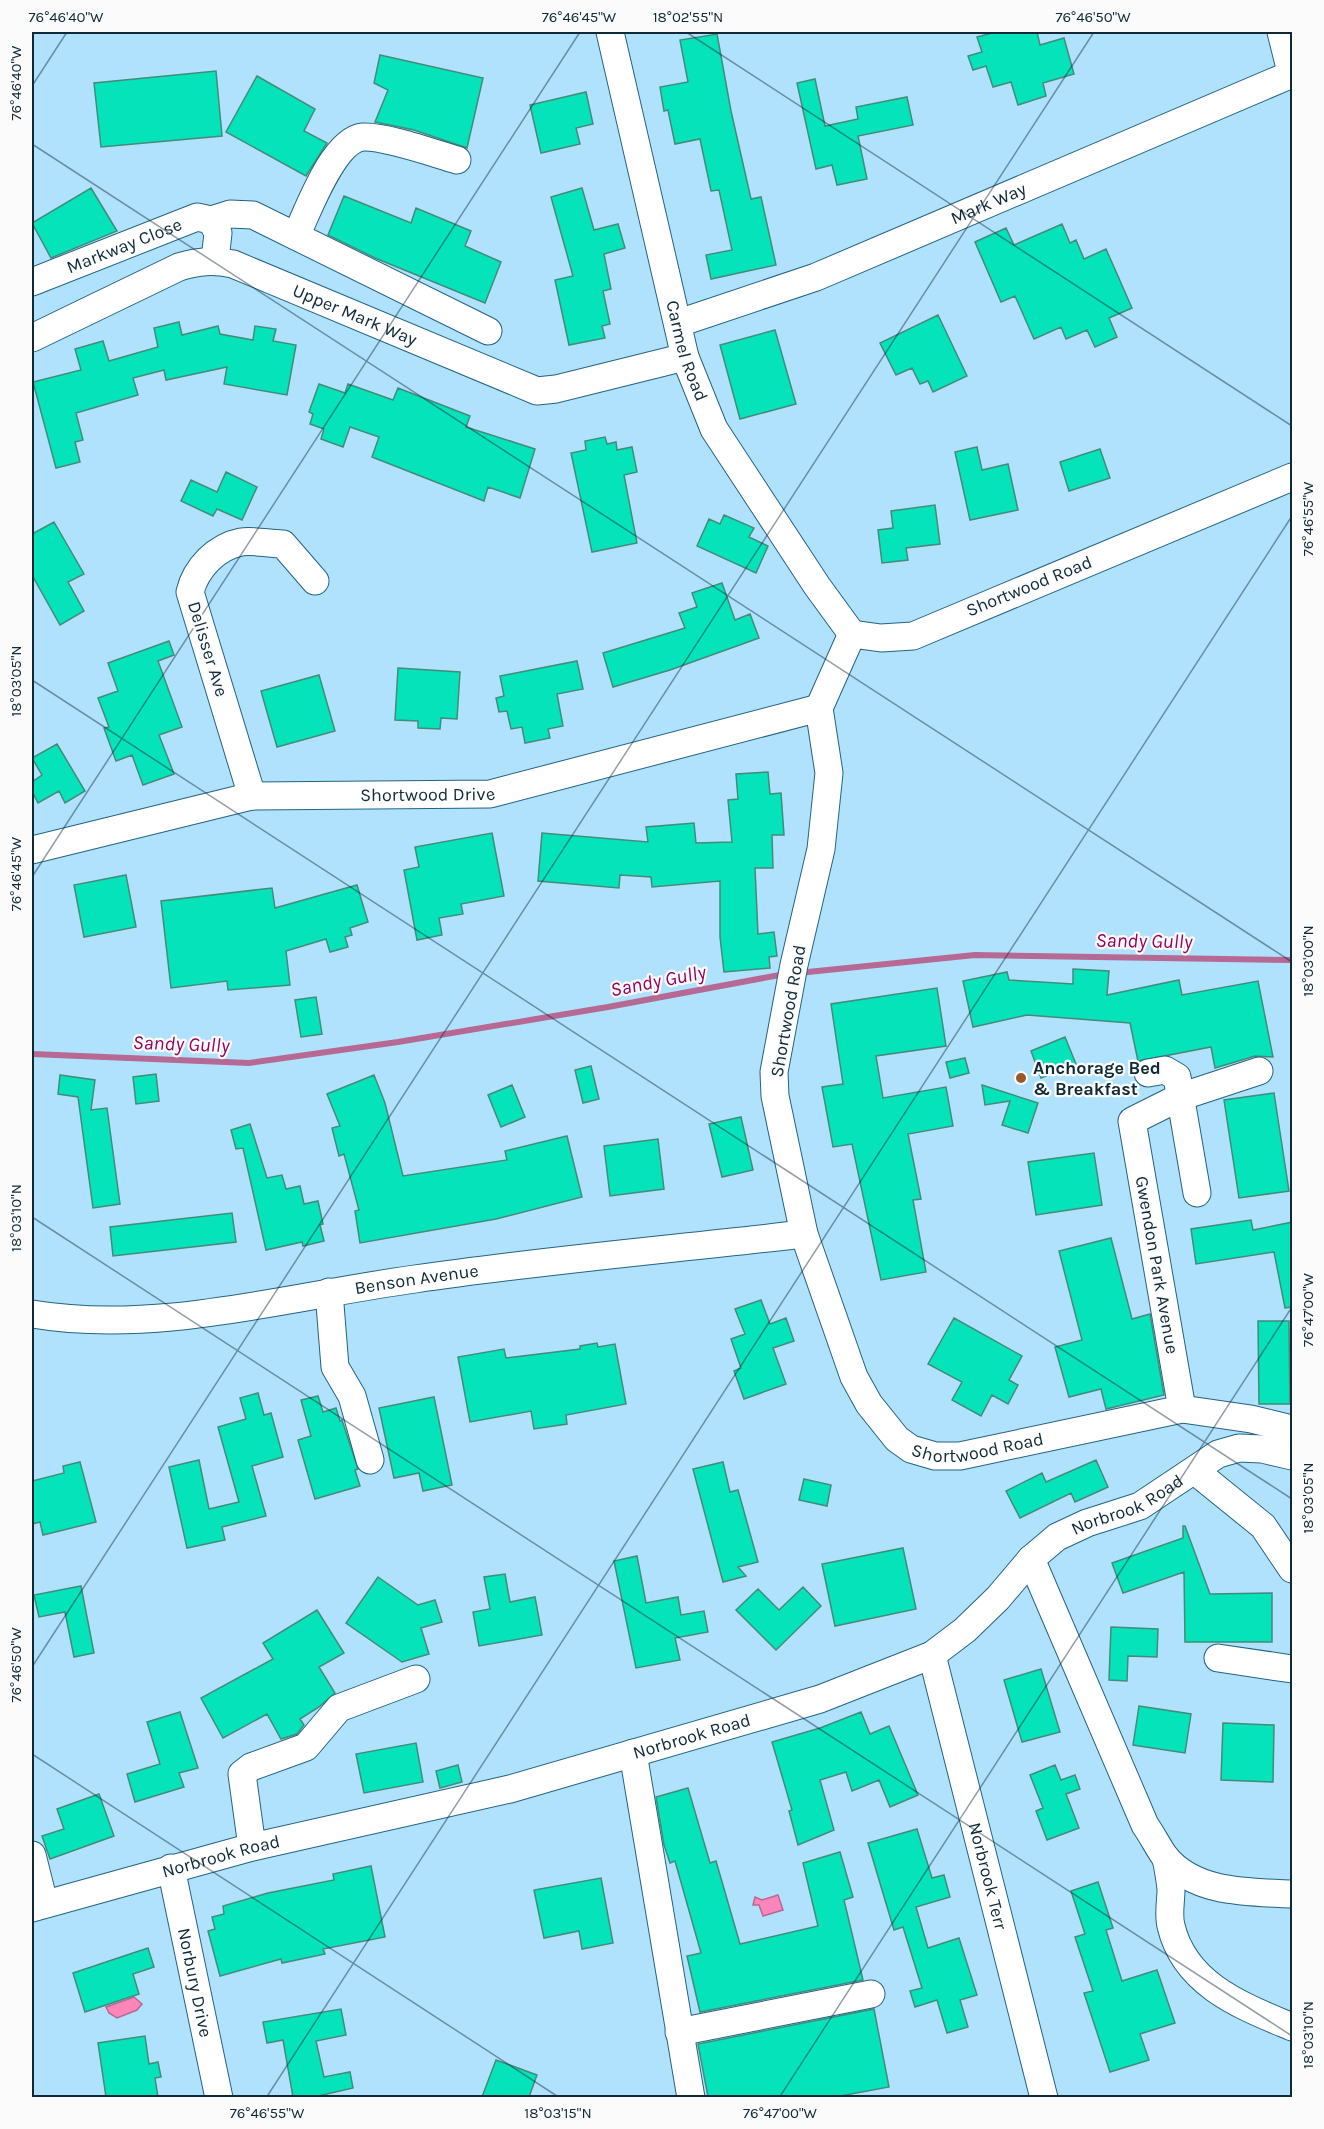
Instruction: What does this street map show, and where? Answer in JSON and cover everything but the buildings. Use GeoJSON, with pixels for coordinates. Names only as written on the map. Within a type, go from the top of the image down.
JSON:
{"type":"FeatureCollection","features":[{"type":"Feature","properties":{"kind":"street","name":"Carmel Road"},"geometry":{"type":"LineString","coordinates":[[610,32],[686,357],[714,429],[817,586],[852,634]]}},
{"type":"Feature","properties":{"kind":"street"},"geometry":{"type":"LineString","coordinates":[[1281,32],[1292,75]]}},
{"type":"Feature","properties":{"kind":"street","name":"Mark Way"},"geometry":{"type":"LineString","coordinates":[[679,323],[816,277],[1292,75]]}},
{"type":"Feature","properties":{"kind":"street"},"geometry":{"type":"LineString","coordinates":[[296,236],[334,158],[350,141],[373,137],[457,160]]}},
{"type":"Feature","properties":{"kind":"street","name":"Markway Close"},"geometry":{"type":"LineString","coordinates":[[32,282],[196,217],[211,220],[240,213],[253,215],[488,331]]}},
{"type":"Feature","properties":{"kind":"street"},"geometry":{"type":"LineString","coordinates":[[211,220],[218,233],[215,260]]}},
{"type":"Feature","properties":{"kind":"street","name":"Upper Mark Way"},"geometry":{"type":"LineString","coordinates":[[32,338],[179,267],[197,261],[215,260],[233,264],[537,391],[556,389],[686,357]]}},
{"type":"Feature","properties":{"kind":"street","name":"Shortwood Road"},"geometry":{"type":"LineString","coordinates":[[852,634],[882,638],[913,636],[1293,477]]}},
{"type":"Feature","properties":{"kind":"street","name":"Delisser Ave"},"geometry":{"type":"LineString","coordinates":[[252,796],[190,592],[193,579],[219,551],[242,542],[283,544],[315,581]]}},
{"type":"Feature","properties":{"kind":"street"},"geometry":{"type":"LineString","coordinates":[[819,708],[852,634]]}},
{"type":"Feature","properties":{"kind":"street","name":"Shortwood Road"},"geometry":{"type":"LineString","coordinates":[[819,708],[829,773],[821,849],[794,965],[774,1072],[775,1096],[804,1234],[854,1377],[870,1404],[897,1439],[911,1449],[935,1456],[960,1456],[1182,1409],[1251,1419],[1293,1429]]}},
{"type":"Feature","properties":{"kind":"street","name":"Shortwood Drive"},"geometry":{"type":"LineString","coordinates":[[32,850],[252,796],[490,794],[819,708]]}},
{"type":"Feature","properties":{"kind":"street"},"geometry":{"type":"LineString","coordinates":[[1148,1073],[1165,1070],[1177,1077],[1197,1193]]}},
{"type":"Feature","properties":{"kind":"street"},"geometry":{"type":"LineString","coordinates":[[1180,1097],[1259,1071]]}},
{"type":"Feature","properties":{"kind":"street","name":"Gwendon Park Avenue"},"geometry":{"type":"LineString","coordinates":[[1180,1097],[1132,1120],[1182,1409]]}},
{"type":"Feature","properties":{"kind":"street","name":"Benson Avenue"},"geometry":{"type":"LineString","coordinates":[[32,1314],[118,1320],[191,1315],[417,1278],[804,1234]]}},
{"type":"Feature","properties":{"kind":"street"},"geometry":{"type":"LineString","coordinates":[[329,1292],[335,1366],[352,1396],[370,1460]]}},
{"type":"Feature","properties":{"kind":"street","name":"Norbrook Road"},"geometry":{"type":"LineString","coordinates":[[38,1906],[252,1847],[510,1789],[820,1699],[932,1655],[965,1630],[998,1598],[1031,1559],[1057,1537],[1087,1522],[1140,1506],[1218,1454],[1239,1448],[1262,1449],[1293,1456]]}},
{"type":"Feature","properties":{"kind":"street"},"geometry":{"type":"LineString","coordinates":[[1195,1471],[1263,1526],[1293,1569]]}},
{"type":"Feature","properties":{"kind":"street"},"geometry":{"type":"LineString","coordinates":[[1031,1559],[1145,1825],[1166,1858],[1187,1876],[1221,1888],[1293,1894]]}},
{"type":"Feature","properties":{"kind":"street","name":"Norbrook Terr"},"geometry":{"type":"LineString","coordinates":[[932,1655],[1044,2097]]}},
{"type":"Feature","properties":{"kind":"street"},"geometry":{"type":"LineString","coordinates":[[1218,1658],[1293,1669]]}},
{"type":"Feature","properties":{"kind":"street"},"geometry":{"type":"LineString","coordinates":[[252,1847],[242,1774],[251,1767],[306,1747],[339,1708],[416,1679]]}},
{"type":"Feature","properties":{"kind":"street"},"geometry":{"type":"LineString","coordinates":[[633,1753],[691,2097]]}},
{"type":"Feature","properties":{"kind":"street"},"geometry":{"type":"LineString","coordinates":[[32,1855],[38,1906]]}},
{"type":"Feature","properties":{"kind":"street"},"geometry":{"type":"LineString","coordinates":[[1166,1858],[1171,1890],[1171,1926],[1183,1955],[1199,1978],[1219,1993],[1293,2027]]}},
{"type":"Feature","properties":{"kind":"street","name":"Norbury Drive"},"geometry":{"type":"LineString","coordinates":[[171,1868],[219,2097]]}},
{"type":"Feature","properties":{"kind":"street"},"geometry":{"type":"LineString","coordinates":[[679,2032],[871,1994]]}},
{"type":"Feature","properties":{"kind":"shaded area"},"geometry":{"type":"Polygon","coordinates":[[[778,1895],[783,1910],[763,1916],[759,1905],[753,1905],[755,1897],[762,1900],[778,1895]]]}},
{"type":"Feature","properties":{"kind":"shaded area"},"geometry":{"type":"Polygon","coordinates":[[[134,1997],[142,2004],[137,2010],[117,2018],[109,2013],[106,2007],[134,1997]]]}},
{"type":"Feature","properties":{"kind":"waterway","name":"Sandy Gully"},"geometry":{"type":"LineString","coordinates":[[798,973],[975,955],[1292,960]]}},
{"type":"Feature","properties":{"kind":"waterway","name":"Sandy Gully"},"geometry":{"type":"LineString","coordinates":[[32,1054],[249,1063],[398,1042],[608,1007],[785,974]]}},
{"type":"Feature","properties":{"kind":"place","name":"Anchorage Bed & Breakfast"},"geometry":{"type":"Point","coordinates":[1021,1078]}}]}
